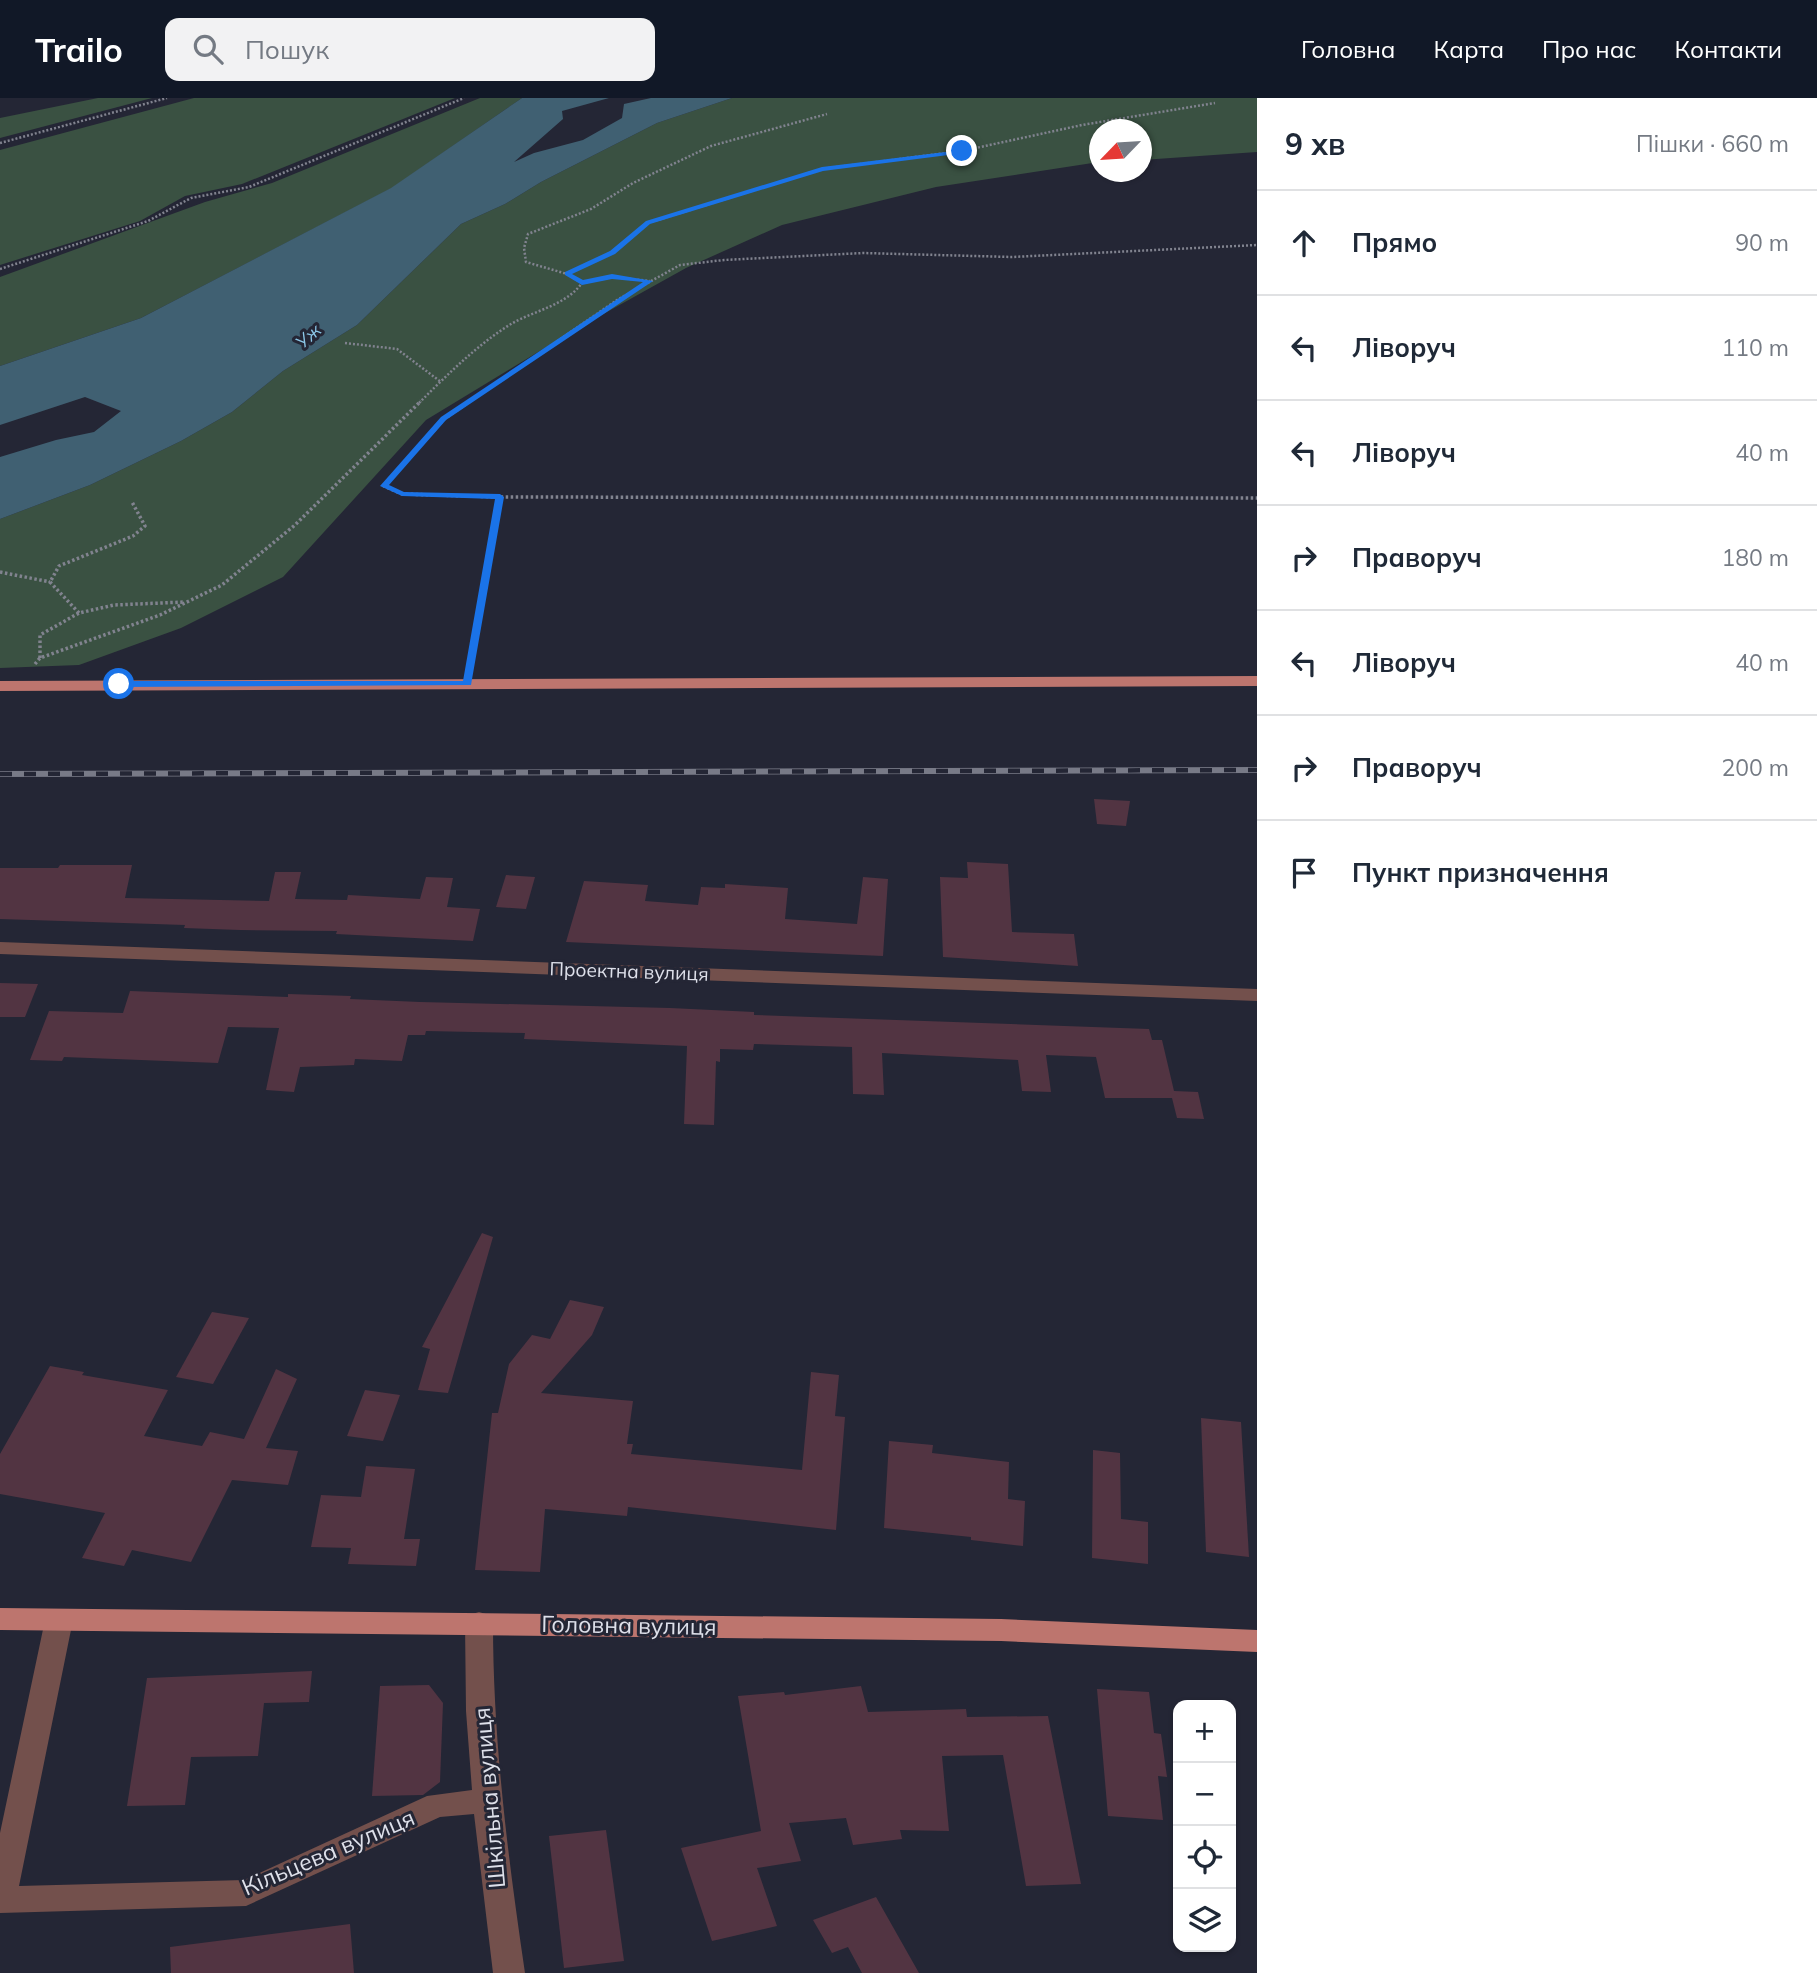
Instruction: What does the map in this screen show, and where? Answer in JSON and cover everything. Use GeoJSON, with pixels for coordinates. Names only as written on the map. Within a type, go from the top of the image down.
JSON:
{"type":"FeatureCollection","features":[{"type":"Feature","properties":{"kind":"main road"},"geometry":{"type":"LineString","coordinates":[[8,686],[1257,681]]}},
{"type":"Feature","properties":{"kind":"main road","name":"Головна вулиця"},"geometry":{"type":"LineString","coordinates":[[0,1619],[1001,1630],[1197,1636],[1257,1641]]}},
{"type":"Feature","properties":{"kind":"street","name":"Проектна вулиця"},"geometry":{"type":"LineString","coordinates":[[0,948],[1257,995]]}},
{"type":"Feature","properties":{"kind":"street","name":"Кільцева вулиця"},"geometry":{"type":"LineString","coordinates":[[59,1620],[0,1900],[246,1893],[437,1805],[485,1801]]}},
{"type":"Feature","properties":{"kind":"street","name":"Шкільна вулиця"},"geometry":{"type":"LineString","coordinates":[[479,1623],[478,1663],[485,1801],[509,1973]]}},
{"type":"Feature","properties":{"kind":"path"},"geometry":{"type":"LineString","coordinates":[[0,143],[167,98]]}},
{"type":"Feature","properties":{"kind":"path"},"geometry":{"type":"LineString","coordinates":[[0,269],[148,221],[191,198],[249,187],[464,98]]}},
{"type":"Feature","properties":{"kind":"path"},"geometry":{"type":"LineString","coordinates":[[567,274],[612,252],[648,223],[822,169],[962,151],[1082,125],[1215,103]]}},
{"type":"Feature","properties":{"kind":"path"},"geometry":{"type":"LineString","coordinates":[[582,283],[567,274],[526,262],[524,248],[527,234],[591,209],[633,183],[711,146],[827,114]]}},
{"type":"Feature","properties":{"kind":"path"},"geometry":{"type":"LineString","coordinates":[[1257,245],[1012,257],[863,253],[724,260],[680,265],[650,281],[444,419],[384,486],[402,494],[500,497],[1257,498]]}},
{"type":"Feature","properties":{"kind":"path"},"geometry":{"type":"LineString","coordinates":[[8,686],[40,658],[160,615],[222,585],[295,525],[440,382],[511,324],[573,295],[582,283],[612,276],[650,281]]}},
{"type":"Feature","properties":{"kind":"path"},"geometry":{"type":"LineString","coordinates":[[345,343],[397,349],[440,382]]}},
{"type":"Feature","properties":{"kind":"path"},"geometry":{"type":"LineString","coordinates":[[468,683],[500,497]]}},
{"type":"Feature","properties":{"kind":"path"},"geometry":{"type":"LineString","coordinates":[[50,582],[59,566],[133,536],[145,526],[132,502]]}},
{"type":"Feature","properties":{"kind":"path"},"geometry":{"type":"LineString","coordinates":[[0,572],[50,582],[79,613]]}},
{"type":"Feature","properties":{"kind":"path"},"geometry":{"type":"LineString","coordinates":[[40,658],[40,635],[79,613],[114,605],[188,602]]}},
{"type":"Feature","properties":{"kind":"green space"},"geometry":{"type":"Polygon","coordinates":[[[98,98],[152,98],[0,138],[0,118],[98,98]]]}},
{"type":"Feature","properties":{"kind":"green space"},"geometry":{"type":"Polygon","coordinates":[[[194,98],[455,98],[242,184],[185,196],[140,221],[0,265],[0,150],[194,98]]]}},
{"type":"Feature","properties":{"kind":"green space"},"geometry":{"type":"Polygon","coordinates":[[[480,98],[522,98],[392,188],[141,318],[0,366],[0,277],[205,202],[272,183],[480,98]]]}},
{"type":"Feature","properties":{"kind":"green space"},"geometry":{"type":"Polygon","coordinates":[[[732,98],[1257,98],[1257,152],[1152,159],[1152,119],[1089,119],[1089,164],[936,187],[782,225],[686,268],[571,332],[426,420],[283,577],[181,628],[79,665],[0,668],[0,519],[90,485],[181,441],[232,412],[283,371],[357,325],[461,224],[505,204],[541,182],[657,123],[732,98]]]}},
{"type":"Feature","properties":{"kind":"water","name":"Уж"},"geometry":{"type":"Polygon","coordinates":[[[522,98],[609,98],[562,111],[563,119],[514,162],[534,153],[583,140],[622,118],[624,104],[651,98],[732,98],[657,123],[541,182],[505,204],[461,224],[357,325],[283,371],[232,412],[181,441],[90,485],[0,519],[0,457],[94,432],[121,411],[85,397],[0,425],[0,366],[141,318],[391,188],[522,98]]]}},
{"type":"Feature","properties":{"kind":"building"},"geometry":{"type":"Polygon","coordinates":[[[1094,799],[1130,801],[1126,826],[1097,824],[1094,799]]]}},
{"type":"Feature","properties":{"kind":"building"},"geometry":{"type":"Polygon","coordinates":[[[967,862],[1008,864],[1012,932],[1074,934],[1078,966],[943,957],[940,877],[968,878],[967,862]]]}},
{"type":"Feature","properties":{"kind":"building"},"geometry":{"type":"Polygon","coordinates":[[[60,865],[132,865],[125,898],[269,901],[275,872],[301,872],[295,899],[347,900],[348,895],[420,899],[426,877],[453,878],[447,907],[480,909],[473,941],[336,934],[337,931],[240,930],[184,928],[185,925],[0,919],[0,868],[58,868],[60,865]]]}},
{"type":"Feature","properties":{"kind":"building"},"geometry":{"type":"Polygon","coordinates":[[[506,875],[535,877],[526,909],[496,907],[506,875]]]}},
{"type":"Feature","properties":{"kind":"building"},"geometry":{"type":"Polygon","coordinates":[[[863,877],[888,879],[883,956],[566,942],[584,881],[648,885],[645,901],[698,905],[701,887],[725,888],[725,884],[788,888],[785,919],[857,924],[863,877]]]}},
{"type":"Feature","properties":{"kind":"building"},"geometry":{"type":"Polygon","coordinates":[[[0,983],[38,984],[25,1017],[0,1017],[0,983]]]}},
{"type":"Feature","properties":{"kind":"building"},"geometry":{"type":"Polygon","coordinates":[[[130,991],[288,997],[288,994],[351,996],[350,999],[670,1008],[754,1012],[754,1015],[1149,1029],[1152,1040],[1162,1040],[1174,1091],[1198,1092],[1204,1119],[1177,1118],[1172,1098],[1105,1098],[1096,1057],[1046,1055],[1051,1092],[1022,1091],[1018,1060],[882,1053],[884,1095],[853,1094],[852,1047],[754,1044],[753,1050],[720,1049],[720,1062],[716,1061],[714,1125],[684,1124],[687,1046],[524,1039],[525,1033],[426,1031],[425,1035],[408,1035],[402,1061],[355,1059],[354,1065],[300,1067],[294,1092],[266,1090],[279,1028],[228,1027],[218,1063],[64,1057],[62,1061],[30,1060],[49,1011],[123,1013],[130,991]]]}},
{"type":"Feature","properties":{"kind":"building"},"geometry":{"type":"Polygon","coordinates":[[[482,1233],[493,1237],[448,1393],[418,1390],[430,1349],[422,1347],[482,1233]]]}},
{"type":"Feature","properties":{"kind":"building"},"geometry":{"type":"Polygon","coordinates":[[[570,1300],[604,1307],[592,1335],[541,1393],[633,1401],[627,1444],[633,1444],[631,1454],[802,1470],[811,1372],[839,1375],[835,1416],[845,1417],[836,1530],[628,1507],[627,1516],[545,1509],[540,1572],[475,1570],[492,1413],[498,1413],[509,1364],[532,1335],[550,1339],[570,1300]]]}},
{"type":"Feature","properties":{"kind":"building"},"geometry":{"type":"Polygon","coordinates":[[[212,1312],[249,1318],[213,1384],[176,1377],[212,1312]]]}},
{"type":"Feature","properties":{"kind":"building"},"geometry":{"type":"Polygon","coordinates":[[[50,1366],[84,1372],[82,1375],[168,1390],[144,1436],[202,1446],[210,1432],[244,1439],[276,1369],[297,1379],[266,1448],[298,1451],[288,1485],[232,1480],[191,1562],[132,1550],[124,1566],[82,1558],[105,1513],[0,1494],[0,1454],[50,1366]]]}},
{"type":"Feature","properties":{"kind":"building"},"geometry":{"type":"Polygon","coordinates":[[[365,1390],[400,1395],[383,1441],[347,1436],[365,1390]]]}},
{"type":"Feature","properties":{"kind":"building"},"geometry":{"type":"Polygon","coordinates":[[[1201,1418],[1241,1422],[1249,1557],[1206,1552],[1201,1418]]]}},
{"type":"Feature","properties":{"kind":"building"},"geometry":{"type":"Polygon","coordinates":[[[889,1441],[933,1445],[932,1453],[1009,1462],[1008,1499],[1025,1501],[1023,1546],[971,1540],[971,1537],[884,1528],[889,1441]]]}},
{"type":"Feature","properties":{"kind":"building"},"geometry":{"type":"Polygon","coordinates":[[[1093,1450],[1120,1453],[1121,1519],[1148,1522],[1148,1564],[1092,1558],[1093,1450]]]}},
{"type":"Feature","properties":{"kind":"building"},"geometry":{"type":"Polygon","coordinates":[[[366,1466],[415,1469],[404,1539],[420,1539],[416,1566],[348,1564],[351,1548],[311,1547],[321,1495],[361,1497],[366,1466]]]}},
{"type":"Feature","properties":{"kind":"building"},"geometry":{"type":"Polygon","coordinates":[[[312,1671],[309,1702],[264,1703],[258,1756],[191,1757],[185,1805],[127,1806],[147,1678],[312,1671]]]}},
{"type":"Feature","properties":{"kind":"building"},"geometry":{"type":"Polygon","coordinates":[[[429,1685],[443,1703],[440,1782],[423,1795],[372,1796],[380,1686],[429,1685]]]}},
{"type":"Feature","properties":{"kind":"building"},"geometry":{"type":"Polygon","coordinates":[[[861,1686],[868,1712],[966,1709],[967,1717],[1048,1716],[1081,1884],[1026,1886],[1003,1755],[942,1756],[949,1831],[900,1830],[902,1839],[853,1845],[846,1818],[789,1823],[801,1861],[757,1868],[777,1926],[712,1941],[681,1848],[761,1831],[738,1696],[784,1692],[785,1695],[861,1686]]]}},
{"type":"Feature","properties":{"kind":"building"},"geometry":{"type":"Polygon","coordinates":[[[1097,1689],[1149,1692],[1154,1733],[1161,1734],[1167,1777],[1158,1776],[1163,1820],[1108,1816],[1097,1689]]]}},
{"type":"Feature","properties":{"kind":"building"},"geometry":{"type":"Polygon","coordinates":[[[606,1830],[624,1961],[564,1968],[549,1836],[606,1830]]]}},
{"type":"Feature","properties":{"kind":"building"},"geometry":{"type":"Polygon","coordinates":[[[876,1897],[919,1973],[862,1973],[848,1947],[832,1953],[813,1920],[876,1897]]]}},
{"type":"Feature","properties":{"kind":"building"},"geometry":{"type":"Polygon","coordinates":[[[350,1924],[354,1973],[171,1973],[170,1947],[350,1924]]]}},
{"type":"Feature","properties":{"kind":"railway"},"geometry":{"type":"LineString","coordinates":[[0,774],[1257,770]]}},
{"type":"Feature","properties":{"kind":"route"},"geometry":{"type":"LineString","coordinates":[[119,684],[468,683],[500,497],[402,494],[384,486],[444,419],[617,300],[650,281],[612,276],[582,283],[567,274],[612,252],[648,223],[822,169],[962,151]]}}]}
